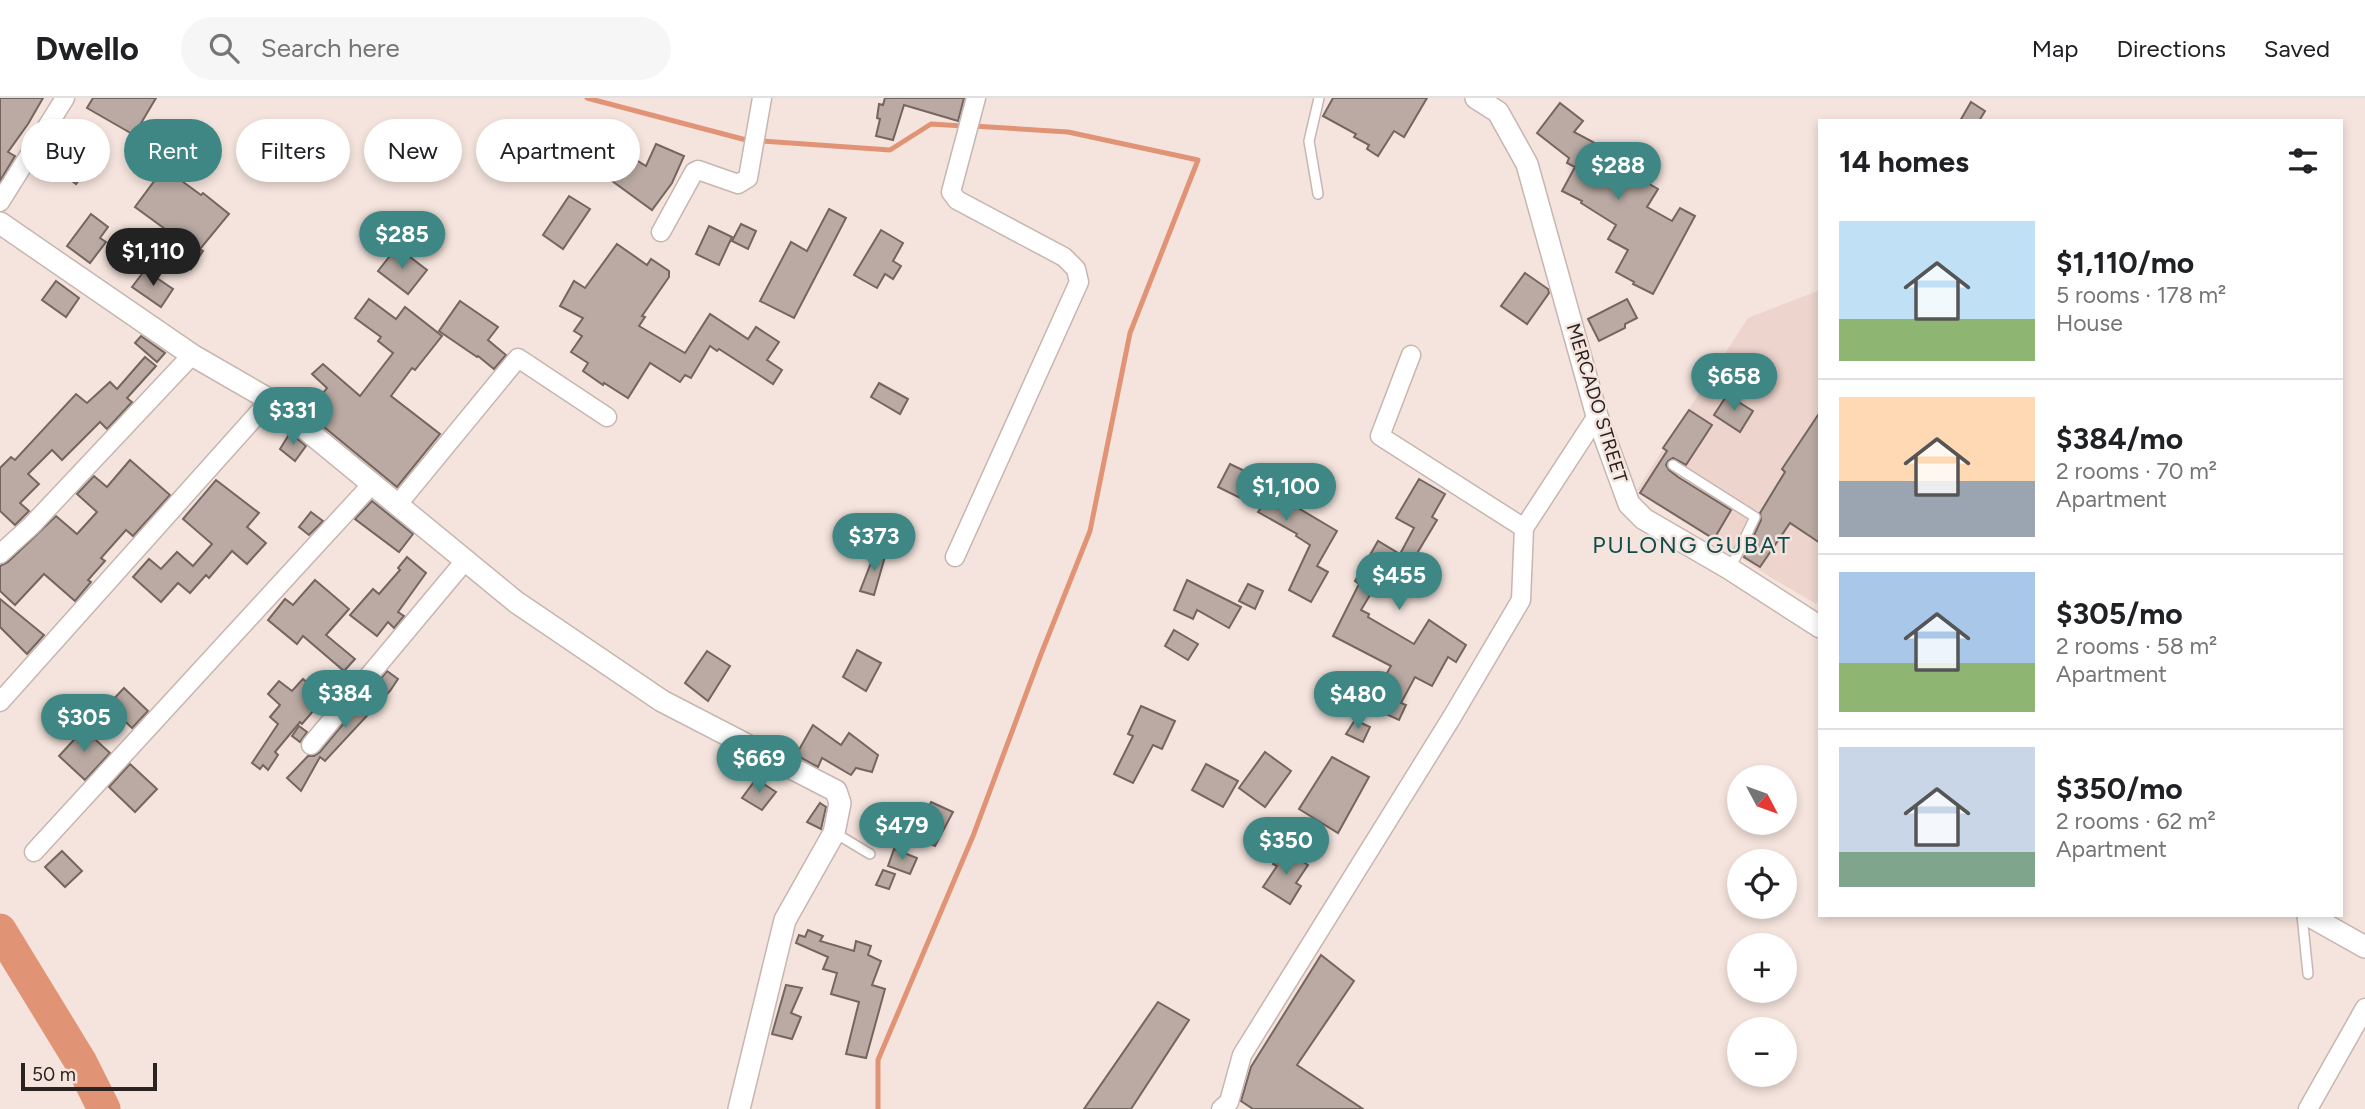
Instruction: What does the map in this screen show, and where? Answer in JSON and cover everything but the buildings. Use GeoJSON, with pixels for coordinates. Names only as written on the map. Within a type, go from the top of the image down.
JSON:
{"type":"FeatureCollection","features":[{"type":"Feature","properties":{"kind":"street"},"geometry":{"type":"LineString","coordinates":[[0,202],[65,98]]}},
{"type":"Feature","properties":{"kind":"street"},"geometry":{"type":"LineString","coordinates":[[661,232],[694,172],[698,170],[738,184],[748,178],[762,98]]}},
{"type":"Feature","properties":{"kind":"street"},"geometry":{"type":"LineString","coordinates":[[955,557],[1079,282],[1076,269],[1064,257],[957,200],[951,192],[976,98]]}},
{"type":"Feature","properties":{"kind":"street","name":"MERCADO STREET"},"geometry":{"type":"LineString","coordinates":[[1476,98],[1498,112],[1527,164],[1597,416],[1629,504],[1644,519],[1730,569],[1818,626]]}},
{"type":"Feature","properties":{"kind":"street"},"geometry":{"type":"LineString","coordinates":[[0,223],[192,355],[270,400],[516,602],[662,701],[836,791],[840,803],[834,833],[785,920],[739,1109]]}},
{"type":"Feature","properties":{"kind":"street"},"geometry":{"type":"LineString","coordinates":[[0,554],[31,526],[192,355]]}},
{"type":"Feature","properties":{"kind":"street"},"geometry":{"type":"LineString","coordinates":[[1411,355],[1380,436],[1524,528]]}},
{"type":"Feature","properties":{"kind":"street"},"geometry":{"type":"LineString","coordinates":[[398,505],[518,358],[607,417]]}},
{"type":"Feature","properties":{"kind":"street"},"geometry":{"type":"LineString","coordinates":[[0,702],[270,400]]}},
{"type":"Feature","properties":{"kind":"street"},"geometry":{"type":"LineString","coordinates":[[1228,1107],[1242,1055],[1423,764],[1521,600],[1524,528],[1597,416]]}},
{"type":"Feature","properties":{"kind":"street"},"geometry":{"type":"LineString","coordinates":[[34,852],[372,484]]}},
{"type":"Feature","properties":{"kind":"street"},"geometry":{"type":"LineString","coordinates":[[311,745],[464,562]]}},
{"type":"Feature","properties":{"kind":"street"},"geometry":{"type":"LineString","coordinates":[[2312,917],[2365,947]]}},
{"type":"Feature","properties":{"kind":"street"},"geometry":{"type":"LineString","coordinates":[[2308,1109],[2365,1008]]}},
{"type":"Feature","properties":{"kind":"lane"},"geometry":{"type":"LineString","coordinates":[[1318,194],[1309,141],[1319,98]]}},
{"type":"Feature","properties":{"kind":"lane"},"geometry":{"type":"LineString","coordinates":[[1673,465],[1755,517],[1730,569]]}},
{"type":"Feature","properties":{"kind":"lane"},"geometry":{"type":"LineString","coordinates":[[834,833],[870,854]]}},
{"type":"Feature","properties":{"kind":"lane"},"geometry":{"type":"LineString","coordinates":[[2302,917],[2308,974]]}},
{"type":"Feature","properties":{"kind":"shaded area"},"geometry":{"type":"Polygon","coordinates":[[[1818,291],[1816,604],[1637,490],[1748,318],[1818,291]]]}},
{"type":"Feature","properties":{"kind":"waterway"},"geometry":{"type":"LineString","coordinates":[[587,98],[750,141]]}},
{"type":"Feature","properties":{"kind":"waterway"},"geometry":{"type":"LineString","coordinates":[[761,141],[890,150],[931,124],[963,126]]}},
{"type":"Feature","properties":{"kind":"waterway"},"geometry":{"type":"LineString","coordinates":[[878,1109],[878,1060],[973,836],[1090,531],[1130,333],[1198,160],[1068,132],[973,126]]}},
{"type":"Feature","properties":{"kind":"waterway"},"geometry":{"type":"LineString","coordinates":[[0,930],[80,1061],[104,1109]]}},
{"type":"Feature","properties":{"kind":"district","name":"PULONG GUBAT"},"geometry":{"type":"Point","coordinates":[1692,545]}}]}
